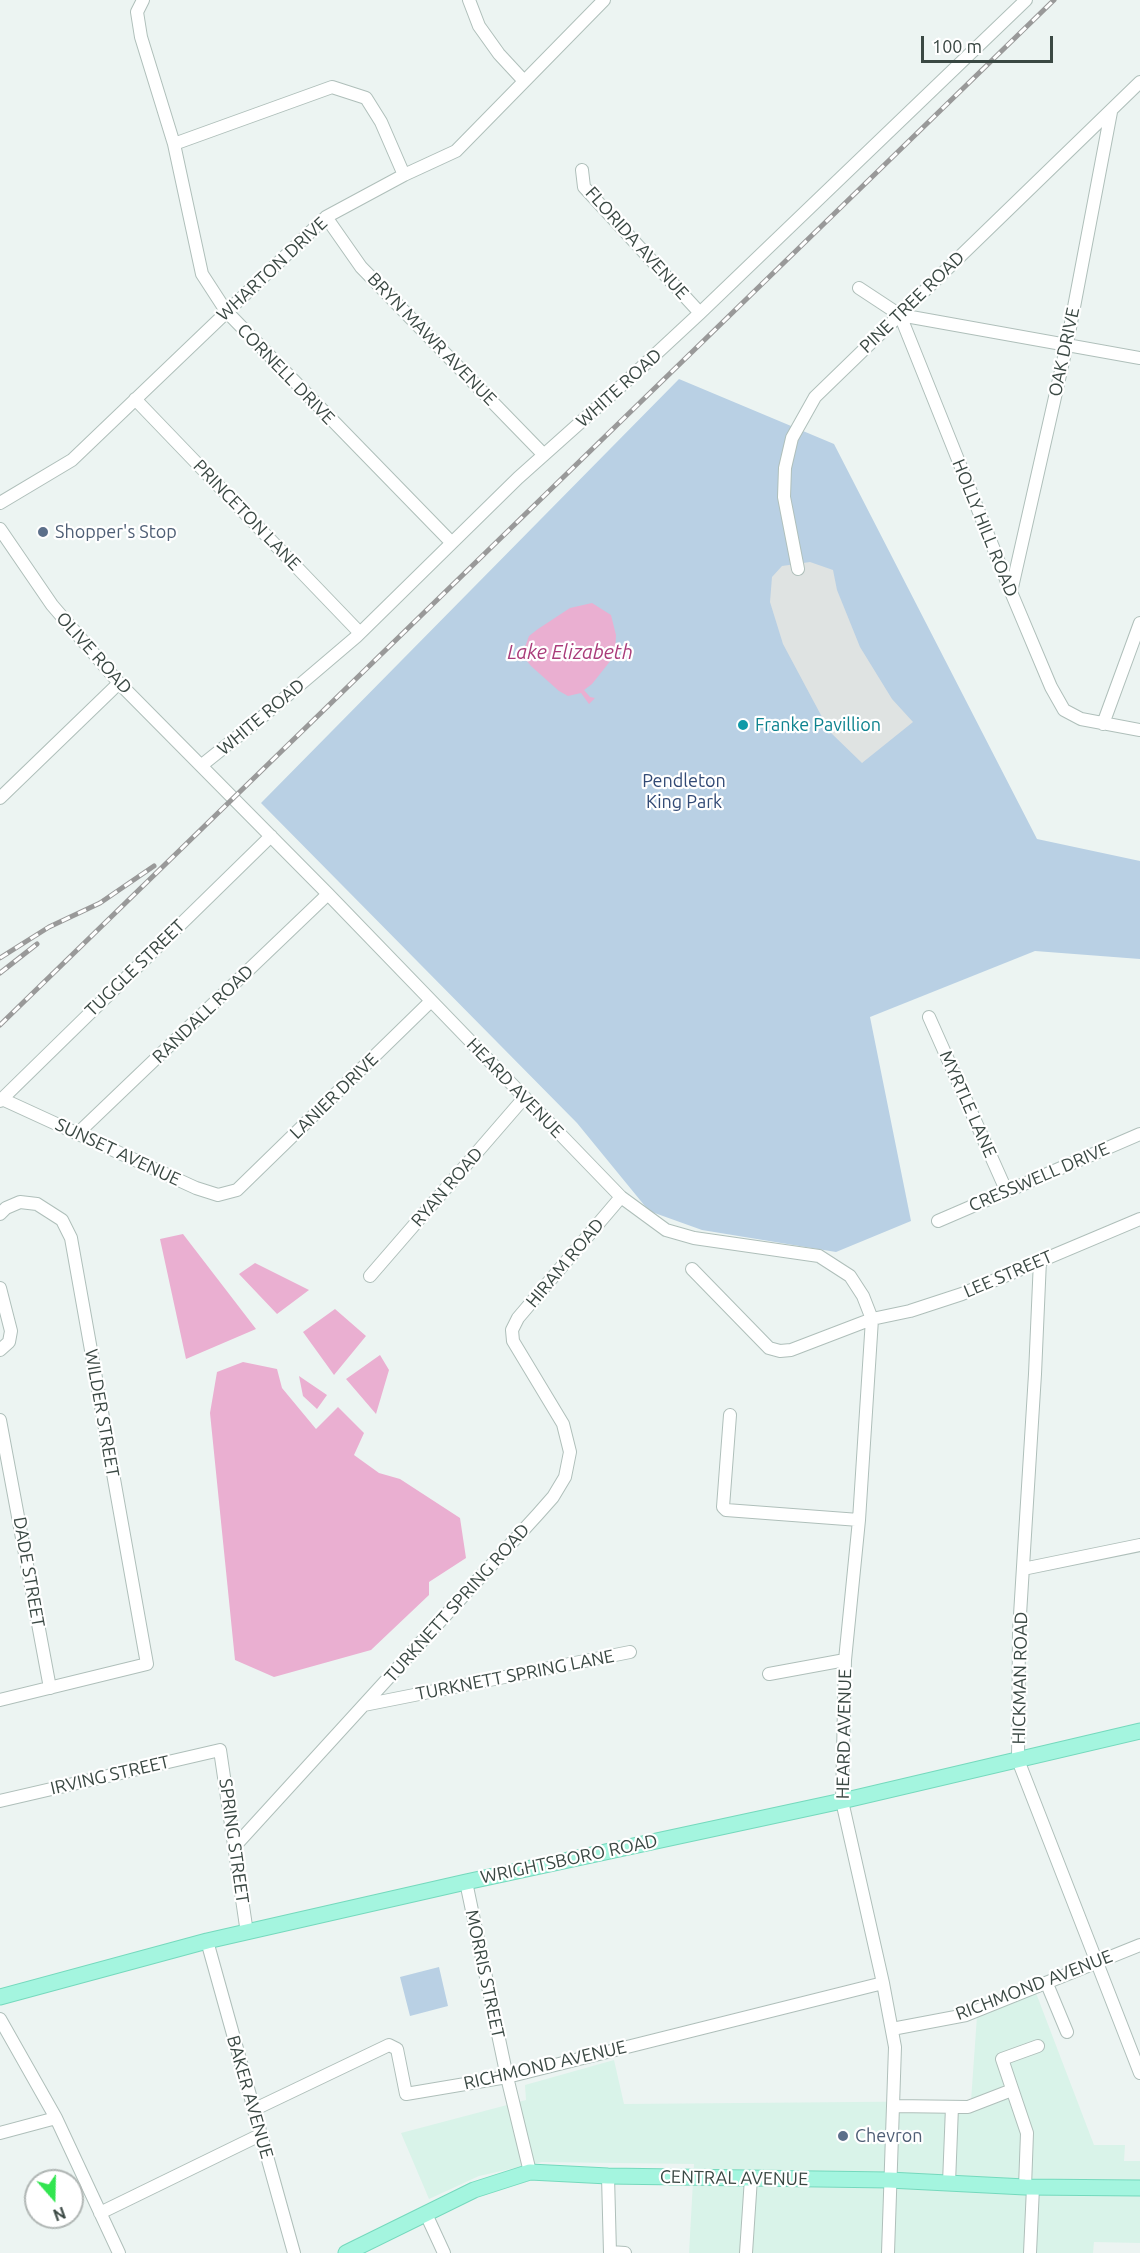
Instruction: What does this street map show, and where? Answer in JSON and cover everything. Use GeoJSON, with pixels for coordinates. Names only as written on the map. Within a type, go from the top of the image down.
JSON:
{"type":"FeatureCollection","features":[{"type":"Feature","properties":{"kind":"main road","name":"WRIGHTSBORO ROAD"},"geometry":{"type":"LineString","coordinates":[[0,1997],[207,1941],[466,1882],[842,1801],[1140,1731]]}},
{"type":"Feature","properties":{"kind":"main road","name":"CENTRAL AVENUE"},"geometry":{"type":"LineString","coordinates":[[346,2253],[474,2190],[530,2172],[608,2176],[889,2180],[1029,2187],[1140,2188]]}},
{"type":"Feature","properties":{"kind":"street","name":"CORNELL DRIVE"},"geometry":{"type":"LineString","coordinates":[[143,0],[137,12],[141,36],[174,144],[202,274],[226,311],[451,542]]}},
{"type":"Feature","properties":{"kind":"street"},"geometry":{"type":"LineString","coordinates":[[470,0],[479,26],[524,81]]}},
{"type":"Feature","properties":{"kind":"street","name":"WHARTON DRIVE"},"geometry":{"type":"LineString","coordinates":[[0,503],[72,460],[327,217],[456,151],[604,0]]}},
{"type":"Feature","properties":{"kind":"street","name":"WHITE ROAD"},"geometry":{"type":"LineString","coordinates":[[202,765],[356,637],[451,542],[700,313],[1026,0]]}},
{"type":"Feature","properties":{"kind":"street","name":"PINE TREE ROAD"},"geometry":{"type":"LineString","coordinates":[[798,570],[784,497],[785,468],[792,438],[815,397],[1140,82]]}},
{"type":"Feature","properties":{"kind":"street"},"geometry":{"type":"LineString","coordinates":[[174,144],[332,87],[366,98],[381,122],[404,176]]}},
{"type":"Feature","properties":{"kind":"street","name":"OAK DRIVE"},"geometry":{"type":"LineString","coordinates":[[1011,592],[1067,344],[1111,111]]}},
{"type":"Feature","properties":{"kind":"street","name":"FLORIDA AVENUE"},"geometry":{"type":"LineString","coordinates":[[582,170],[584,187],[700,313]]}},
{"type":"Feature","properties":{"kind":"street","name":"BRYN MAWR AVENUE"},"geometry":{"type":"LineString","coordinates":[[327,217],[361,267],[544,455]]}},
{"type":"Feature","properties":{"kind":"street"},"geometry":{"type":"LineString","coordinates":[[859,288],[900,315],[1140,358]]}},
{"type":"Feature","properties":{"kind":"street","name":"HOLLY HILL ROAD"},"geometry":{"type":"LineString","coordinates":[[900,315],[1011,592],[1051,687],[1064,710],[1081,719],[1140,730]]}},
{"type":"Feature","properties":{"kind":"street","name":"PRINCETON LANE"},"geometry":{"type":"LineString","coordinates":[[135,399],[359,632]]}},
{"type":"Feature","properties":{"kind":"street","name":"OLIVE ROAD"},"geometry":{"type":"LineString","coordinates":[[0,529],[30,576],[57,611],[119,683],[202,765]]}},
{"type":"Feature","properties":{"kind":"street"},"geometry":{"type":"LineString","coordinates":[[1103,724],[1140,622]]}},
{"type":"Feature","properties":{"kind":"street"},"geometry":{"type":"LineString","coordinates":[[0,798],[119,683]]}},
{"type":"Feature","properties":{"kind":"street","name":"HEARD AVENUE"},"geometry":{"type":"LineString","coordinates":[[202,765],[621,1197],[666,1230],[675,1233],[694,1238],[819,1256],[850,1276],[862,1296],[872,1319],[859,1520],[845,1660],[842,1801],[895,2047],[888,2253]]}},
{"type":"Feature","properties":{"kind":"street","name":"TUGGLE STREET"},"geometry":{"type":"LineString","coordinates":[[1,1100],[271,836]]}},
{"type":"Feature","properties":{"kind":"street","name":"RANDALL ROAD"},"geometry":{"type":"LineString","coordinates":[[77,1134],[328,894]]}},
{"type":"Feature","properties":{"kind":"street","name":"LANIER DRIVE"},"geometry":{"type":"LineString","coordinates":[[237,1190],[431,1001]]}},
{"type":"Feature","properties":{"kind":"street","name":"MYRTLE LANE"},"geometry":{"type":"LineString","coordinates":[[929,1017],[1006,1190]]}},
{"type":"Feature","properties":{"kind":"street","name":"RYAN ROAD"},"geometry":{"type":"LineString","coordinates":[[370,1276],[524,1098]]}},
{"type":"Feature","properties":{"kind":"street","name":"SUNSET AVENUE"},"geometry":{"type":"LineString","coordinates":[[1,1100],[196,1188],[218,1195],[237,1190]]}},
{"type":"Feature","properties":{"kind":"street","name":"CRESSWELL DRIVE"},"geometry":{"type":"LineString","coordinates":[[938,1221],[1140,1134]]}},
{"type":"Feature","properties":{"kind":"street","name":"HIRAM ROAD"},"geometry":{"type":"LineString","coordinates":[[512,1330],[518,1318],[621,1197]]}},
{"type":"Feature","properties":{"kind":"street","name":"WILDER STREET"},"geometry":{"type":"LineString","coordinates":[[0,1214],[20,1202],[37,1204],[62,1220],[71,1238],[147,1664],[50,1688]]}},
{"type":"Feature","properties":{"kind":"street","name":"LEE STREET"},"geometry":{"type":"LineString","coordinates":[[872,1319],[910,1311],[962,1294],[1140,1219]]}},
{"type":"Feature","properties":{"kind":"street","name":"HICKMAN ROAD"},"geometry":{"type":"LineString","coordinates":[[1040,1260],[1019,1631],[1018,1760],[1140,2073]]}},
{"type":"Feature","properties":{"kind":"street"},"geometry":{"type":"LineString","coordinates":[[692,1269],[769,1348],[780,1351],[791,1350],[872,1319]]}},
{"type":"Feature","properties":{"kind":"street"},"geometry":{"type":"LineString","coordinates":[[0,1287],[11,1331],[9,1342],[0,1350]]}},
{"type":"Feature","properties":{"kind":"street","name":"TURKNETT SPRING ROAD"},"geometry":{"type":"LineString","coordinates":[[235,1846],[553,1497],[566,1478],[570,1452],[563,1424],[513,1341],[512,1330]]}},
{"type":"Feature","properties":{"kind":"street"},"geometry":{"type":"LineString","coordinates":[[730,1415],[723,1507],[726,1510],[859,1520]]}},
{"type":"Feature","properties":{"kind":"street","name":"DADE STREET"},"geometry":{"type":"LineString","coordinates":[[0,1420],[50,1688]]}},
{"type":"Feature","properties":{"kind":"street"},"geometry":{"type":"LineString","coordinates":[[1023,1569],[1140,1545]]}},
{"type":"Feature","properties":{"kind":"street","name":"TURKNETT SPRING LANE"},"geometry":{"type":"LineString","coordinates":[[364,1705],[630,1652]]}},
{"type":"Feature","properties":{"kind":"street"},"geometry":{"type":"LineString","coordinates":[[769,1674],[845,1660]]}},
{"type":"Feature","properties":{"kind":"street"},"geometry":{"type":"LineString","coordinates":[[0,1700],[50,1688]]}},
{"type":"Feature","properties":{"kind":"street","name":"SPRING STREET"},"geometry":{"type":"LineString","coordinates":[[220,1750],[247,1933]]}},
{"type":"Feature","properties":{"kind":"street","name":"IRVING STREET"},"geometry":{"type":"LineString","coordinates":[[0,1801],[220,1750]]}},
{"type":"Feature","properties":{"kind":"street","name":"MORRIS STREET"},"geometry":{"type":"LineString","coordinates":[[466,1882],[507,2077],[530,2172]]}},
{"type":"Feature","properties":{"kind":"street","name":"BAKER AVENUE"},"geometry":{"type":"LineString","coordinates":[[207,1941],[294,2253]]}},
{"type":"Feature","properties":{"kind":"street","name":"RICHMOND AVENUE"},"geometry":{"type":"LineString","coordinates":[[892,2029],[966,2015],[1140,1945]]}},
{"type":"Feature","properties":{"kind":"street","name":"RICHMOND AVENUE"},"geometry":{"type":"LineString","coordinates":[[253,2110],[389,2045],[397,2049],[406,2094],[507,2077],[883,1983]]}},
{"type":"Feature","properties":{"kind":"street"},"geometry":{"type":"LineString","coordinates":[[1047,1984],[1067,2032]]}},
{"type":"Feature","properties":{"kind":"street"},"geometry":{"type":"LineString","coordinates":[[0,2019],[56,2118],[119,2253]]}},
{"type":"Feature","properties":{"kind":"street"},"geometry":{"type":"LineString","coordinates":[[1030,2253],[1028,2133],[1002,2059],[1038,2046]]}},
{"type":"Feature","properties":{"kind":"street"},"geometry":{"type":"LineString","coordinates":[[894,2106],[968,2107],[1012,2090]]}},
{"type":"Feature","properties":{"kind":"street"},"geometry":{"type":"LineString","coordinates":[[949,2183],[952,2107]]}},
{"type":"Feature","properties":{"kind":"street"},"geometry":{"type":"LineString","coordinates":[[0,2133],[56,2118]]}},
{"type":"Feature","properties":{"kind":"street"},"geometry":{"type":"LineString","coordinates":[[100,2213],[260,2135]]}},
{"type":"Feature","properties":{"kind":"street"},"geometry":{"type":"LineString","coordinates":[[608,2176],[610,2253],[625,2253]]}},
{"type":"Feature","properties":{"kind":"street"},"geometry":{"type":"LineString","coordinates":[[746,2253],[751,2178]]}},
{"type":"Feature","properties":{"kind":"street"},"geometry":{"type":"LineString","coordinates":[[426,2214],[444,2253]]}},
{"type":"Feature","properties":{"kind":"shaded area"},"geometry":{"type":"Polygon","coordinates":[[[810,562],[833,570],[837,590],[860,647],[892,699],[913,722],[862,763],[830,732],[783,644],[770,602],[772,577],[782,566],[810,562]]]}},
{"type":"Feature","properties":{"kind":"shaded area"},"geometry":{"type":"Polygon","coordinates":[[[1036,1993],[1094,2145],[1125,2145],[1124,2161],[1140,2161],[1140,2243],[1094,2242],[1093,2253],[689,2253],[694,2164],[542,2162],[479,2176],[429,2199],[401,2133],[526,2100],[525,2085],[614,2060],[624,2104],[971,2101],[977,2016],[1036,1993]]]}},
{"type":"Feature","properties":{"kind":"green space","name":"Pendleton King Park"},"geometry":{"type":"Polygon","coordinates":[[[679,379],[834,444],[1037,839],[1140,861],[1140,959],[1035,951],[870,1017],[911,1221],[836,1252],[702,1230],[649,1211],[577,1123],[261,803],[679,379]]]}},
{"type":"Feature","properties":{"kind":"green space"},"geometry":{"type":"Polygon","coordinates":[[[439,1967],[448,2006],[410,2016],[400,1977],[439,1967]]]}},
{"type":"Feature","properties":{"kind":"water","name":"Lake Elizabeth"},"geometry":{"type":"Polygon","coordinates":[[[592,603],[611,615],[616,635],[615,655],[592,684],[584,690],[590,697],[595,698],[589,704],[581,693],[568,696],[559,691],[522,655],[529,636],[538,629],[570,608],[592,603]]]}},
{"type":"Feature","properties":{"kind":"water"},"geometry":{"type":"Polygon","coordinates":[[[183,1234],[256,1329],[186,1359],[160,1239],[183,1234]]]}},
{"type":"Feature","properties":{"kind":"water"},"geometry":{"type":"Polygon","coordinates":[[[255,1263],[309,1290],[277,1314],[239,1274],[255,1263]]]}},
{"type":"Feature","properties":{"kind":"water"},"geometry":{"type":"Polygon","coordinates":[[[335,1309],[366,1336],[334,1375],[303,1332],[335,1309]]]}},
{"type":"Feature","properties":{"kind":"water"},"geometry":{"type":"Polygon","coordinates":[[[380,1355],[389,1370],[376,1414],[346,1379],[380,1355]]]}},
{"type":"Feature","properties":{"kind":"water"},"geometry":{"type":"Polygon","coordinates":[[[243,1362],[277,1369],[282,1388],[316,1429],[338,1407],[364,1433],[354,1455],[379,1473],[400,1479],[460,1518],[466,1558],[429,1582],[429,1595],[371,1650],[274,1677],[235,1660],[210,1413],[217,1372],[243,1362]]]}},
{"type":"Feature","properties":{"kind":"water"},"geometry":{"type":"Polygon","coordinates":[[[299,1376],[327,1395],[317,1409],[303,1396],[299,1376]]]}},
{"type":"Feature","properties":{"kind":"railway"},"geometry":{"type":"LineString","coordinates":[[0,1025],[1054,0]]}},
{"type":"Feature","properties":{"kind":"railway"},"geometry":{"type":"LineString","coordinates":[[0,958],[49,927],[100,903],[154,866]]}},
{"type":"Feature","properties":{"kind":"railway"},"geometry":{"type":"LineString","coordinates":[[0,973],[37,944]]}},
{"type":"Feature","properties":{"kind":"place","name":"Shopper's Stop"},"geometry":{"type":"Point","coordinates":[43,532]}},
{"type":"Feature","properties":{"kind":"place","name":"Franke Pavillion"},"geometry":{"type":"Point","coordinates":[743,725]}},
{"type":"Feature","properties":{"kind":"place","name":"Chevron"},"geometry":{"type":"Point","coordinates":[843,2136]}}]}
